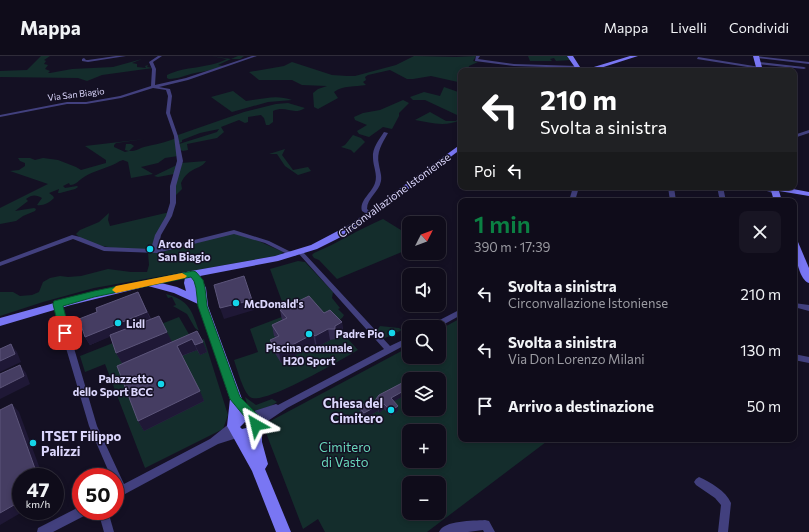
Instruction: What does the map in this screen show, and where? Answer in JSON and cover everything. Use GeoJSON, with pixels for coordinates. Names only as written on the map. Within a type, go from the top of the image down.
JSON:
{"type":"FeatureCollection","features":[{"type":"Feature","properties":{"kind":"main road"},"geometry":{"type":"LineString","coordinates":[[570,56],[579,68]]}},
{"type":"Feature","properties":{"kind":"main road"},"geometry":{"type":"LineString","coordinates":[[589,68],[635,56]]}},
{"type":"Feature","properties":{"kind":"main road","name":"Circonvallazione Istoniense"},"geometry":{"type":"LineString","coordinates":[[0,322],[57,304],[138,285],[297,254],[340,235],[458,148]]}},
{"type":"Feature","properties":{"kind":"main road"},"geometry":{"type":"LineString","coordinates":[[781,190],[809,194]]}},
{"type":"Feature","properties":{"kind":"main road"},"geometry":{"type":"LineString","coordinates":[[798,258],[809,280]]}},
{"type":"Feature","properties":{"kind":"main road"},"geometry":{"type":"LineString","coordinates":[[201,288],[207,278],[213,274],[236,267]]}},
{"type":"Feature","properties":{"kind":"main road"},"geometry":{"type":"LineString","coordinates":[[201,303],[201,288],[198,280],[193,274],[188,282],[189,287],[201,303],[236,399],[253,421],[265,485]]}},
{"type":"Feature","properties":{"kind":"main road"},"geometry":{"type":"LineString","coordinates":[[138,285],[150,284],[168,288],[201,303]]}},
{"type":"Feature","properties":{"kind":"main road"},"geometry":{"type":"LineString","coordinates":[[236,399],[236,429],[250,450],[284,532]]}},
{"type":"Feature","properties":{"kind":"main road"},"geometry":{"type":"LineString","coordinates":[[236,429],[248,434],[253,421]]}},
{"type":"Feature","properties":{"kind":"street"},"geometry":{"type":"LineString","coordinates":[[84,59],[84,61],[88,61],[124,56]]}},
{"type":"Feature","properties":{"kind":"street"},"geometry":{"type":"LineString","coordinates":[[154,251],[158,235],[169,216],[173,202],[173,186],[180,156],[176,136],[168,113],[170,96],[168,89],[153,87],[154,69],[150,62],[160,56]]}},
{"type":"Feature","properties":{"kind":"street","name":"Via San Biagio"},"geometry":{"type":"LineString","coordinates":[[0,116],[67,103],[101,101],[187,79],[255,56]]}},
{"type":"Feature","properties":{"kind":"street"},"geometry":{"type":"LineString","coordinates":[[478,56],[476,60],[478,61],[550,68]]}},
{"type":"Feature","properties":{"kind":"street"},"geometry":{"type":"LineString","coordinates":[[795,56],[798,62]]}},
{"type":"Feature","properties":{"kind":"street"},"geometry":{"type":"LineString","coordinates":[[518,58],[518,66]]}},
{"type":"Feature","properties":{"kind":"street"},"geometry":{"type":"LineString","coordinates":[[698,58],[804,68]]}},
{"type":"Feature","properties":{"kind":"street"},"geometry":{"type":"LineString","coordinates":[[758,63],[809,63]]}},
{"type":"Feature","properties":{"kind":"street"},"geometry":{"type":"LineString","coordinates":[[797,136],[809,131]]}},
{"type":"Feature","properties":{"kind":"street"},"geometry":{"type":"LineString","coordinates":[[370,214],[364,210],[364,207],[367,198],[376,188],[378,183],[375,156],[386,133]]}},
{"type":"Feature","properties":{"kind":"street"},"geometry":{"type":"LineString","coordinates":[[0,264],[72,237],[104,249],[154,251],[166,250],[234,232],[267,242],[297,254],[389,350]]}},
{"type":"Feature","properties":{"kind":"street"},"geometry":{"type":"LineString","coordinates":[[57,304],[93,426],[109,468]]}},
{"type":"Feature","properties":{"kind":"street"},"geometry":{"type":"LineString","coordinates":[[797,306],[809,308]]}},
{"type":"Feature","properties":{"kind":"street"},"geometry":{"type":"LineString","coordinates":[[446,320],[458,314]]}},
{"type":"Feature","properties":{"kind":"street"},"geometry":{"type":"LineString","coordinates":[[253,421],[402,344]]}},
{"type":"Feature","properties":{"kind":"street"},"geometry":{"type":"LineString","coordinates":[[797,358],[809,360]]}},
{"type":"Feature","properties":{"kind":"street"},"geometry":{"type":"LineString","coordinates":[[124,490],[236,429]]}},
{"type":"Feature","properties":{"kind":"street"},"geometry":{"type":"LineString","coordinates":[[699,482],[719,495],[726,502],[723,532]]}},
{"type":"Feature","properties":{"kind":"street"},"geometry":{"type":"LineString","coordinates":[[42,532],[72,516]]}},
{"type":"Feature","properties":{"kind":"street"},"geometry":{"type":"LineString","coordinates":[[106,520],[109,532]]}},
{"type":"Feature","properties":{"kind":"street"},"geometry":{"type":"LineString","coordinates":[[444,532],[448,529],[485,525],[490,532]]}},
{"type":"Feature","properties":{"kind":"green space"},"geometry":{"type":"Polygon","coordinates":[[[41,56],[50,56],[44,60],[46,61],[44,64],[48,65],[45,69],[50,71],[48,73],[72,69],[113,67],[142,59],[132,63],[137,64],[137,67],[146,68],[145,66],[148,65],[147,67],[153,68],[102,75],[87,81],[78,78],[0,77],[0,71],[27,70],[41,56]]]}},
{"type":"Feature","properties":{"kind":"green space"},"geometry":{"type":"Polygon","coordinates":[[[211,56],[231,59],[218,65],[224,66],[176,78],[167,78],[167,75],[174,72],[212,64],[227,59],[211,56]]]}},
{"type":"Feature","properties":{"kind":"green space"},"geometry":{"type":"Polygon","coordinates":[[[238,56],[244,56],[240,59],[231,59],[238,56]]]}},
{"type":"Feature","properties":{"kind":"green space"},"geometry":{"type":"Polygon","coordinates":[[[414,56],[476,56],[473,61],[478,62],[469,66],[469,68],[458,68],[458,82],[431,76],[407,79],[390,70],[368,75],[365,77],[366,80],[363,82],[366,85],[345,87],[334,92],[338,98],[318,109],[314,107],[313,93],[318,89],[327,86],[302,85],[292,80],[259,80],[249,72],[284,66],[292,62],[332,75],[355,76],[396,65],[414,56]]]}},
{"type":"Feature","properties":{"kind":"green space"},"geometry":{"type":"Polygon","coordinates":[[[528,56],[568,56],[571,60],[556,61],[554,58],[550,59],[552,61],[530,61],[528,56]]]}},
{"type":"Feature","properties":{"kind":"green space"},"geometry":{"type":"Polygon","coordinates":[[[444,87],[458,92],[458,116],[425,100],[413,100],[410,97],[424,92],[440,96],[444,87]]]}},
{"type":"Feature","properties":{"kind":"green space"},"geometry":{"type":"Polygon","coordinates":[[[233,91],[246,101],[275,97],[292,100],[268,102],[232,112],[211,97],[233,91]]]}},
{"type":"Feature","properties":{"kind":"green space"},"geometry":{"type":"Polygon","coordinates":[[[403,100],[409,103],[399,113],[399,116],[392,129],[383,127],[369,137],[359,134],[357,131],[367,125],[355,120],[354,117],[363,113],[380,110],[403,100]]]}},
{"type":"Feature","properties":{"kind":"green space"},"geometry":{"type":"Polygon","coordinates":[[[288,103],[305,108],[296,111],[278,109],[273,111],[273,122],[269,125],[266,125],[264,118],[261,115],[248,117],[248,122],[245,123],[239,120],[221,127],[224,132],[217,138],[187,144],[188,150],[180,150],[179,144],[217,132],[219,129],[200,133],[182,140],[182,142],[179,143],[178,135],[244,112],[276,104],[288,103]]]}},
{"type":"Feature","properties":{"kind":"green space"},"geometry":{"type":"Polygon","coordinates":[[[430,112],[446,121],[456,121],[458,118],[458,121],[444,124],[415,120],[430,112]]]}},
{"type":"Feature","properties":{"kind":"green space"},"geometry":{"type":"Polygon","coordinates":[[[353,135],[361,138],[365,142],[354,153],[351,150],[341,147],[345,145],[353,135]]]}},
{"type":"Feature","properties":{"kind":"green space"},"geometry":{"type":"Polygon","coordinates":[[[176,138],[178,156],[165,158],[158,163],[141,167],[153,174],[131,178],[128,162],[123,160],[82,178],[74,184],[70,185],[69,183],[63,186],[65,188],[78,187],[75,189],[58,193],[59,189],[49,193],[54,198],[46,204],[37,205],[42,198],[38,196],[28,197],[26,199],[28,201],[15,211],[34,208],[36,209],[35,211],[16,221],[0,224],[0,208],[48,184],[10,171],[19,170],[25,166],[25,163],[20,161],[18,158],[30,158],[35,160],[43,158],[58,160],[81,170],[106,163],[106,160],[85,146],[145,139],[116,143],[114,145],[114,147],[125,152],[176,138]]]}},
{"type":"Feature","properties":{"kind":"green space"},"geometry":{"type":"Polygon","coordinates":[[[126,144],[131,144],[134,146],[129,151],[125,150],[126,144]]]}},
{"type":"Feature","properties":{"kind":"green space"},"geometry":{"type":"Polygon","coordinates":[[[285,149],[282,155],[293,170],[308,167],[311,171],[298,175],[285,166],[277,154],[269,154],[285,149]]]}},
{"type":"Feature","properties":{"kind":"green space"},"geometry":{"type":"Polygon","coordinates":[[[206,161],[201,166],[191,171],[184,178],[181,183],[182,189],[175,196],[174,174],[158,177],[154,176],[181,163],[206,161]]]}},
{"type":"Feature","properties":{"kind":"green space"},"geometry":{"type":"Polygon","coordinates":[[[170,212],[153,245],[148,249],[131,250],[110,248],[90,242],[76,234],[80,230],[99,222],[109,213],[108,220],[110,226],[170,212]]]}},
{"type":"Feature","properties":{"kind":"green space"},"geometry":{"type":"Polygon","coordinates":[[[383,219],[402,231],[402,252],[337,279],[319,260],[314,258],[312,255],[314,253],[383,219]]]}},
{"type":"Feature","properties":{"kind":"green space"},"geometry":{"type":"Polygon","coordinates":[[[233,233],[254,239],[283,252],[281,255],[94,288],[0,316],[0,292],[13,292],[20,296],[32,295],[39,292],[43,282],[50,278],[60,276],[81,276],[108,269],[131,272],[147,272],[149,265],[148,252],[162,252],[233,233]]]}},
{"type":"Feature","properties":{"kind":"green space"},"geometry":{"type":"Polygon","coordinates":[[[298,261],[305,262],[333,292],[332,298],[340,308],[338,309],[344,315],[340,319],[331,320],[358,350],[285,389],[257,398],[250,397],[243,385],[234,360],[258,352],[250,329],[287,315],[270,269],[298,261]]]}},
{"type":"Feature","properties":{"kind":"green space"},"geometry":{"type":"Polygon","coordinates":[[[166,294],[174,296],[185,303],[192,312],[199,331],[195,328],[187,314],[173,306],[176,305],[172,297],[168,298],[166,294]]]}},
{"type":"Feature","properties":{"kind":"green space"},"geometry":{"type":"Polygon","coordinates":[[[179,317],[194,343],[204,339],[228,415],[223,429],[145,468],[105,364],[85,372],[80,356],[179,317]]]}},
{"type":"Feature","properties":{"kind":"green space","name":"Cimitero di Vasto"},"geometry":{"type":"Polygon","coordinates":[[[458,320],[458,442],[546,442],[446,518],[446,476],[402,476],[402,520],[443,520],[427,532],[325,532],[318,519],[303,529],[263,425],[402,351],[402,364],[446,364],[446,326],[458,320]]]}},
{"type":"Feature","properties":{"kind":"green space"},"geometry":{"type":"Polygon","coordinates":[[[380,326],[399,328],[402,330],[383,339],[376,332],[380,326]]]}},
{"type":"Feature","properties":{"kind":"green space"},"geometry":{"type":"Polygon","coordinates":[[[245,397],[256,405],[272,399],[277,402],[271,406],[254,411],[248,407],[245,397]]]}},
{"type":"Feature","properties":{"kind":"building"},"geometry":{"type":"Polygon","coordinates":[[[244,276],[252,300],[220,308],[214,285],[244,276]]]}},
{"type":"Feature","properties":{"kind":"building"},"geometry":{"type":"Polygon","coordinates":[[[138,292],[147,312],[85,337],[79,319],[97,312],[96,308],[138,292]]]}},
{"type":"Feature","properties":{"kind":"building","name":"Piscina comunale H20 Sport"},"geometry":{"type":"Polygon","coordinates":[[[309,296],[324,313],[330,310],[342,322],[335,326],[335,329],[328,329],[315,336],[313,334],[279,352],[270,340],[279,336],[272,325],[287,318],[280,310],[309,296]]]}},
{"type":"Feature","properties":{"kind":"building"},"geometry":{"type":"Polygon","coordinates":[[[159,316],[167,332],[116,353],[110,335],[159,316]]]}},
{"type":"Feature","properties":{"kind":"building","name":"Palazzetto dello Sport BCC"},"geometry":{"type":"Polygon","coordinates":[[[197,331],[203,342],[195,345],[192,339],[177,346],[200,391],[138,421],[117,366],[197,331]]]}},
{"type":"Feature","properties":{"kind":"building"},"geometry":{"type":"Polygon","coordinates":[[[11,344],[15,354],[0,361],[0,349],[11,344]]]}},
{"type":"Feature","properties":{"kind":"building"},"geometry":{"type":"Polygon","coordinates":[[[20,365],[24,376],[0,388],[0,374],[20,365]]]}},
{"type":"Feature","properties":{"kind":"building"},"geometry":{"type":"Polygon","coordinates":[[[402,383],[402,392],[391,398],[398,406],[391,411],[384,404],[364,413],[359,407],[371,400],[373,403],[379,395],[402,383]]]}},
{"type":"Feature","properties":{"kind":"building","name":"ITSET Filippo Palizzi"},"geometry":{"type":"Polygon","coordinates":[[[12,404],[35,468],[12,468],[12,506],[0,513],[0,410],[12,404]]]}},
{"type":"Feature","properties":{"kind":"slow traffic"},"geometry":{"type":"LineString","coordinates":[[116,290],[182,276]]}},
{"type":"Feature","properties":{"kind":"place","name":"Arco di San Biagio"},"geometry":{"type":"Point","coordinates":[150,249]}},
{"type":"Feature","properties":{"kind":"place","name":"McDonald's"},"geometry":{"type":"Point","coordinates":[236,303]}},
{"type":"Feature","properties":{"kind":"place","name":"Lidl"},"geometry":{"type":"Point","coordinates":[118,323]}},
{"type":"Feature","properties":{"kind":"place","name":"Padre Pio"},"geometry":{"type":"Point","coordinates":[392,333]}},
{"type":"Feature","properties":{"kind":"place","name":"Piscina comunale H20 Sport"},"geometry":{"type":"Point","coordinates":[309,334]}},
{"type":"Feature","properties":{"kind":"place","name":"Palazzetto dello Sport BCC"},"geometry":{"type":"Point","coordinates":[161,384]}},
{"type":"Feature","properties":{"kind":"place","name":"Chiesa del Cimitero"},"geometry":{"type":"Point","coordinates":[391,410]}},
{"type":"Feature","properties":{"kind":"place","name":"ITSET Filippo Palizzi"},"geometry":{"type":"Point","coordinates":[33,443]}},
{"type":"Feature","properties":{"kind":"route"},"geometry":{"type":"LineString","coordinates":[[65,333],[57,304],[94,294],[193,274],[198,280],[201,288],[200,294],[203,306],[236,399],[245,411],[255,420],[256,425]]}}]}
